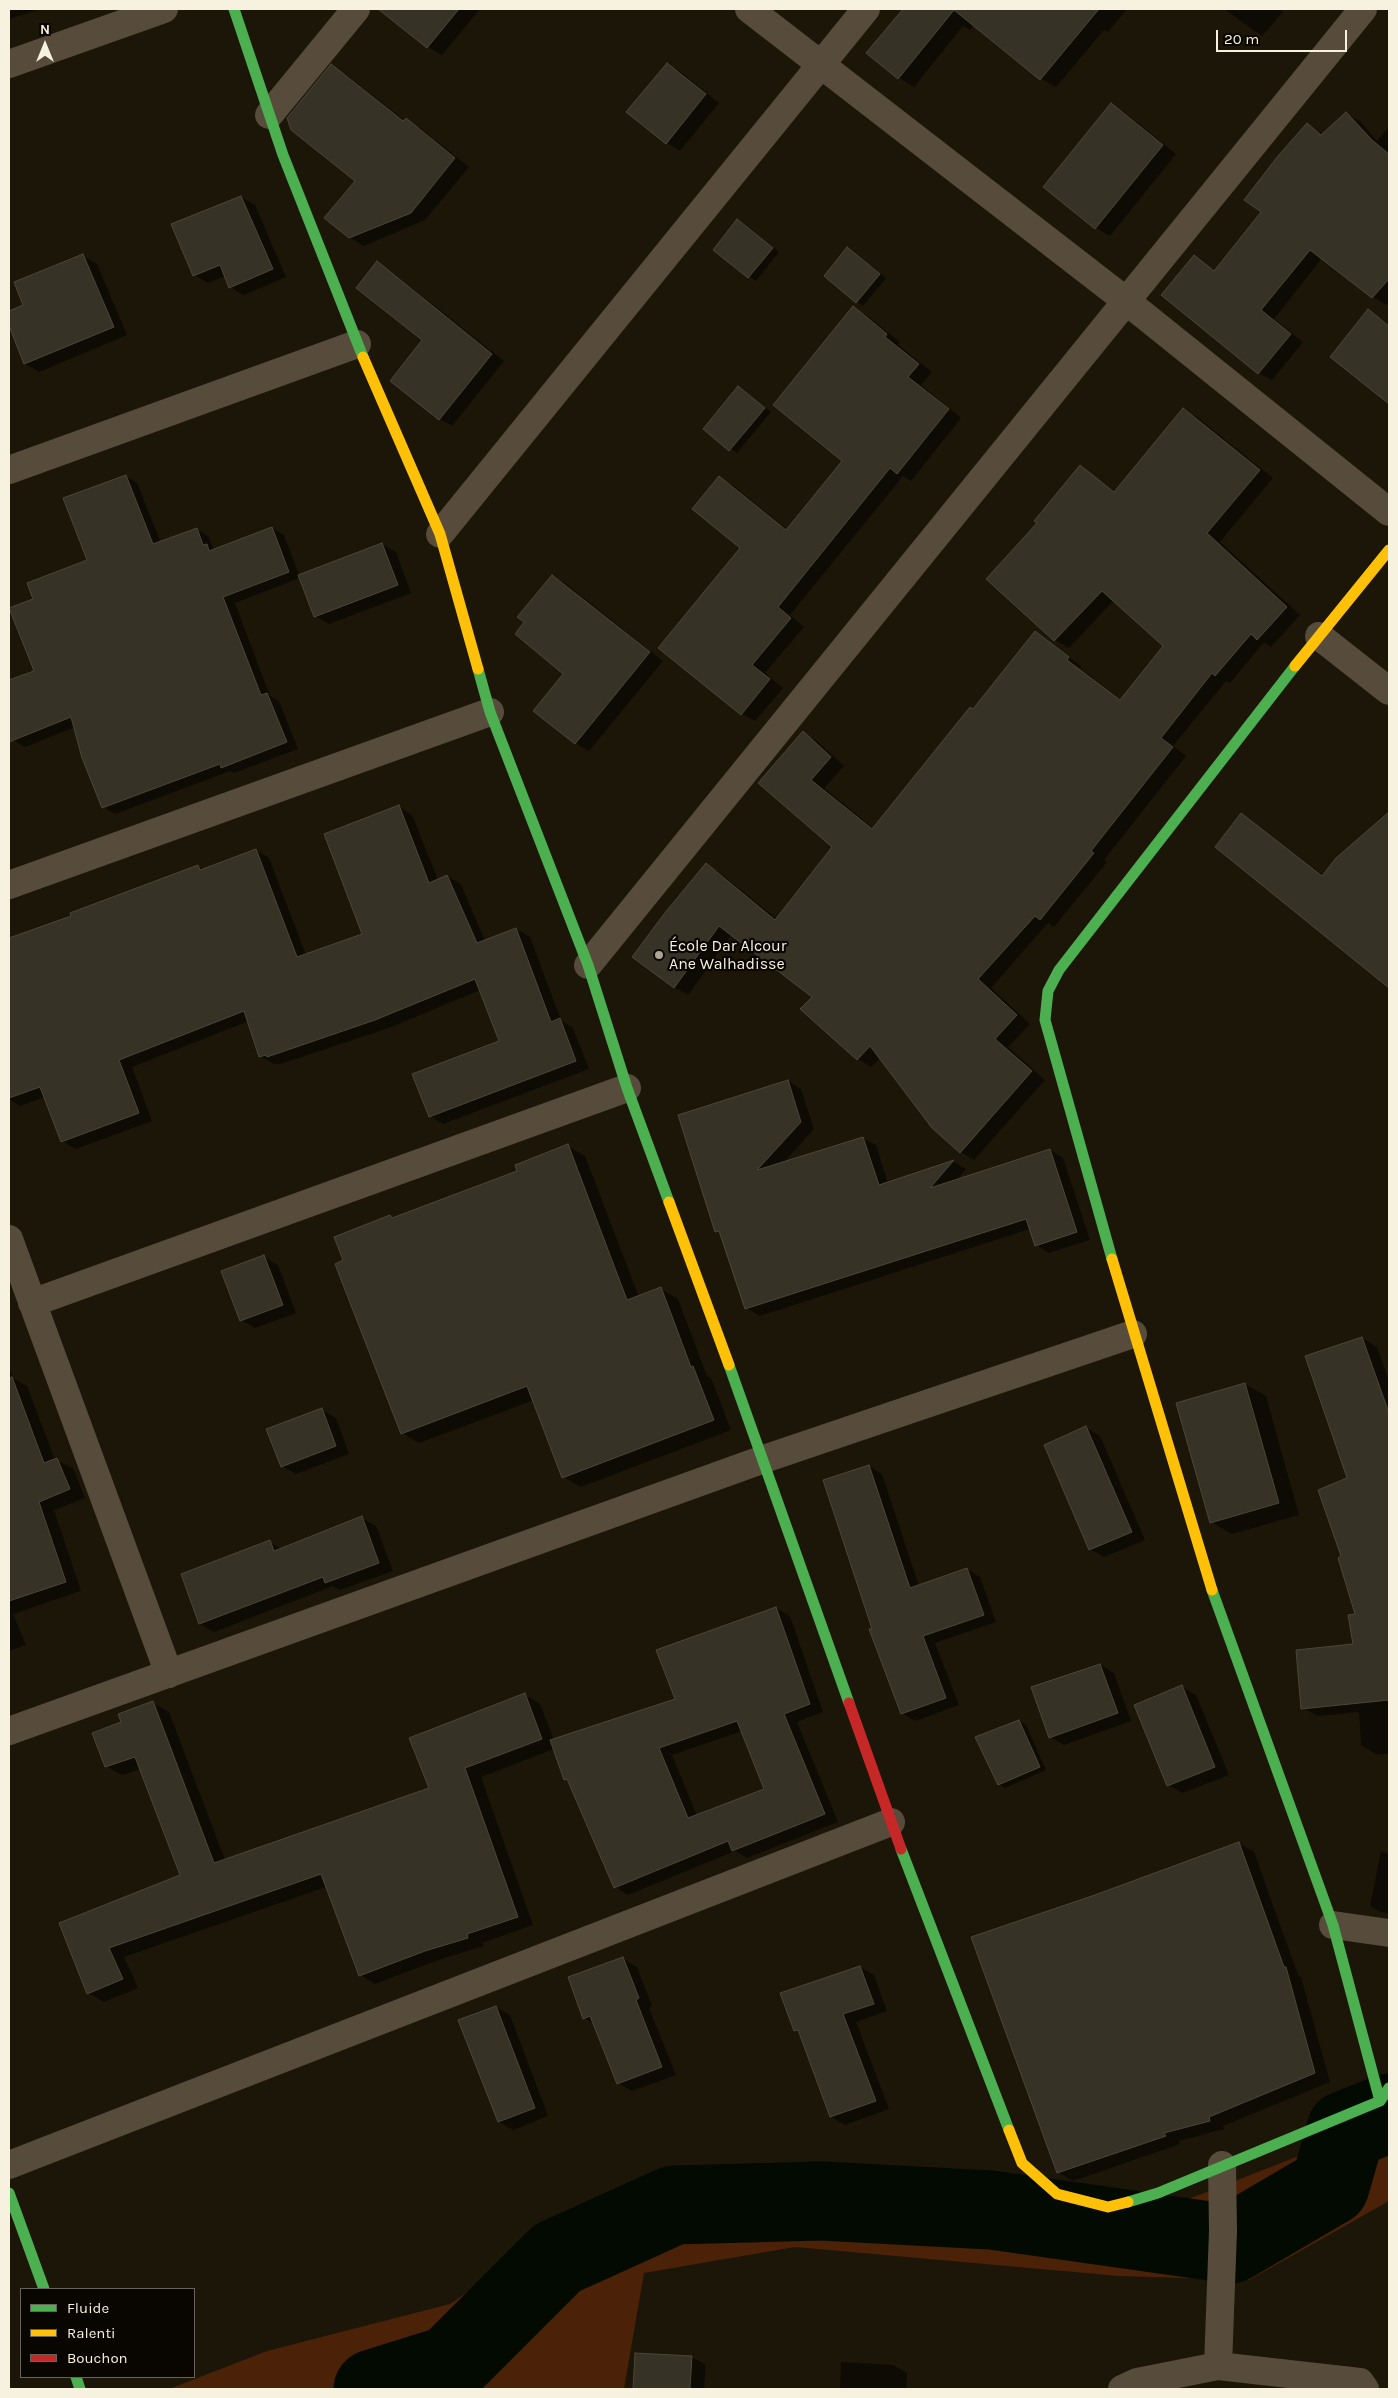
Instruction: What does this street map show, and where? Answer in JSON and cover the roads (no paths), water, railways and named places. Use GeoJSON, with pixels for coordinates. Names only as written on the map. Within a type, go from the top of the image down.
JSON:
{"type":"FeatureCollection","features":[{"type":"Feature","properties":{"kind":"main road"},"geometry":{"type":"LineString","coordinates":[[234,9],[269,115],[357,344],[440,534],[490,712],[588,965],[627,1088],[764,1459],[891,1822],[1022,2163],[1057,2194],[1108,2207],[1158,2193],[1222,2165],[1380,2102],[1389,2088]]}},
{"type":"Feature","properties":{"kind":"main road"},"geometry":{"type":"LineString","coordinates":[[1380,2102],[1333,1924],[1204,1569],[1133,1334],[1046,1020],[1048,991],[1059,970],[1319,636],[1389,550]]}},
{"type":"Feature","properties":{"kind":"main road"},"geometry":{"type":"LineString","coordinates":[[9,2193],[44,2288]]}},
{"type":"Feature","properties":{"kind":"street"},"geometry":{"type":"LineString","coordinates":[[9,64],[164,9]]}},
{"type":"Feature","properties":{"kind":"street"},"geometry":{"type":"LineString","coordinates":[[269,115],[356,9]]}},
{"type":"Feature","properties":{"kind":"street"},"geometry":{"type":"LineString","coordinates":[[749,9],[1125,300],[1389,512]]}},
{"type":"Feature","properties":{"kind":"street"},"geometry":{"type":"LineString","coordinates":[[440,534],[866,9]]}},
{"type":"Feature","properties":{"kind":"street"},"geometry":{"type":"LineString","coordinates":[[588,965],[1125,300],[1363,9]]}},
{"type":"Feature","properties":{"kind":"street"},"geometry":{"type":"LineString","coordinates":[[9,470],[357,344]]}},
{"type":"Feature","properties":{"kind":"street"},"geometry":{"type":"LineString","coordinates":[[1319,636],[1389,691]]}},
{"type":"Feature","properties":{"kind":"street"},"geometry":{"type":"LineString","coordinates":[[9,885],[490,712]]}},
{"type":"Feature","properties":{"kind":"street"},"geometry":{"type":"LineString","coordinates":[[32,1302],[627,1088]]}},
{"type":"Feature","properties":{"kind":"street"},"geometry":{"type":"LineString","coordinates":[[9,1240],[169,1674]]}},
{"type":"Feature","properties":{"kind":"street"},"geometry":{"type":"LineString","coordinates":[[9,1731],[764,1459],[1133,1334]]}},
{"type":"Feature","properties":{"kind":"street"},"geometry":{"type":"LineString","coordinates":[[9,2165],[891,1822]]}},
{"type":"Feature","properties":{"kind":"street"},"geometry":{"type":"LineString","coordinates":[[1333,1924],[1389,1934]]}},
{"type":"Feature","properties":{"kind":"street"},"geometry":{"type":"LineString","coordinates":[[1218,2366],[1218,2313],[1223,2231],[1222,2165]]}},
{"type":"Feature","properties":{"kind":"street"},"geometry":{"type":"LineString","coordinates":[[1122,2389],[1137,2382],[1218,2366],[1360,2382],[1365,2389]]}},
{"type":"Feature","properties":{"kind":"waterway"},"geometry":{"type":"LineString","coordinates":[[373,2389],[450,2365],[557,2258],[674,2205],[821,2201],[991,2210],[1231,2244],[1330,2186],[1346,2130],[1389,2113]]}},
{"type":"Feature","properties":{"kind":"place","name":"École Dar Alcour Ane Walhadisse"},"geometry":{"type":"Point","coordinates":[659,955]}}]}
